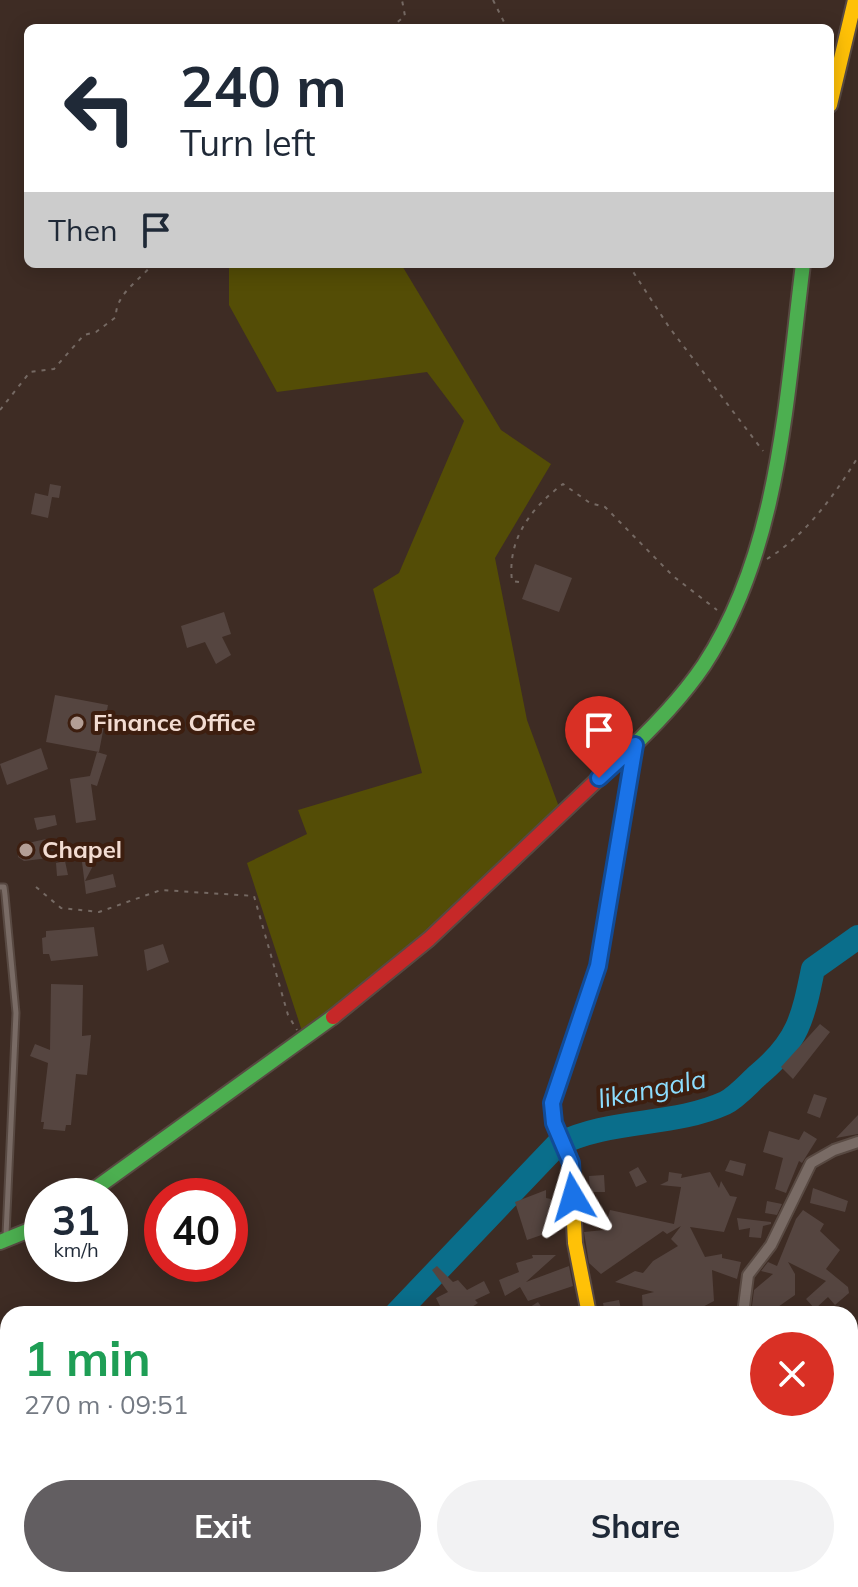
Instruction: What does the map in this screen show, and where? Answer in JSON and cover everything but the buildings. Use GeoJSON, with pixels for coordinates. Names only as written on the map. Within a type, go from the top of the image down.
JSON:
{"type":"FeatureCollection","features":[{"type":"Feature","properties":{"kind":"street"},"geometry":{"type":"LineString","coordinates":[[834,88],[855,0]]}},
{"type":"Feature","properties":{"kind":"street"},"geometry":{"type":"LineString","coordinates":[[110,1178],[301,1042],[420,947],[635,745],[690,683],[724,630],[749,566],[777,468],[786,417],[803,268]]}},
{"type":"Feature","properties":{"kind":"street"},"geometry":{"type":"LineString","coordinates":[[587,1306],[575,1243],[573,1174],[552,1115],[552,1103],[598,966],[635,745]]}},
{"type":"Feature","properties":{"kind":"street"},"geometry":{"type":"LineString","coordinates":[[744,1306],[748,1275],[771,1245],[811,1163],[834,1150],[858,1142]]}},
{"type":"Feature","properties":{"kind":"street"},"geometry":{"type":"LineString","coordinates":[[3,1241],[24,1232]]}},
{"type":"Feature","properties":{"kind":"lane"},"geometry":{"type":"LineString","coordinates":[[0,887],[4,887],[16,1013],[3,1241]]}},
{"type":"Feature","properties":{"kind":"path"},"geometry":{"type":"LineString","coordinates":[[395,24],[405,16],[402,0]]}},
{"type":"Feature","properties":{"kind":"path"},"geometry":{"type":"LineString","coordinates":[[493,0],[505,24]]}},
{"type":"Feature","properties":{"kind":"path"},"geometry":{"type":"LineString","coordinates":[[0,410],[30,372],[54,369],[84,335],[96,332],[116,317],[115,308],[131,283],[148,268]]}},
{"type":"Feature","properties":{"kind":"path"},"geometry":{"type":"LineString","coordinates":[[631,268],[669,327],[777,468]]}},
{"type":"Feature","properties":{"kind":"path"},"geometry":{"type":"LineString","coordinates":[[749,566],[789,546],[858,457]]}},
{"type":"Feature","properties":{"kind":"path"},"geometry":{"type":"LineString","coordinates":[[519,582],[512,581],[513,544],[529,516],[563,484],[590,503],[605,507],[673,576],[716,609],[724,630]]}},
{"type":"Feature","properties":{"kind":"path"},"geometry":{"type":"LineString","coordinates":[[36,887],[61,908],[99,912],[126,899],[161,890],[254,896],[288,1015],[301,1042]]}},
{"type":"Feature","properties":{"kind":"shaded area"},"geometry":{"type":"Polygon","coordinates":[[[229,268],[403,268],[501,430],[551,464],[495,558],[527,720],[559,807],[405,957],[303,1034],[247,863],[307,834],[298,810],[422,773],[373,589],[399,573],[464,421],[427,372],[277,392],[229,305],[229,268]]]}},
{"type":"Feature","properties":{"kind":"waterway","name":"likangala"},"geometry":{"type":"LineString","coordinates":[[404,1306],[557,1145],[598,1130],[705,1111],[734,1097],[771,1063],[790,1040],[802,1015],[813,969],[858,937]]}},
{"type":"Feature","properties":{"kind":"traffic: fast"},"geometry":{"type":"LineString","coordinates":[[614,764],[662,717],[704,665],[729,620],[749,572],[776,471],[803,268]]}},
{"type":"Feature","properties":{"kind":"traffic: fast"},"geometry":{"type":"LineString","coordinates":[[110,1178],[333,1017]]}},
{"type":"Feature","properties":{"kind":"traffic: fast"},"geometry":{"type":"LineString","coordinates":[[0,1242],[24,1232]]}},
{"type":"Feature","properties":{"kind":"traffic: slow"},"geometry":{"type":"LineString","coordinates":[[834,88],[855,0]]}},
{"type":"Feature","properties":{"kind":"traffic: slow"},"geometry":{"type":"LineString","coordinates":[[587,998],[552,1103],[554,1123],[571,1163],[575,1243],[587,1306]]}},
{"type":"Feature","properties":{"kind":"traffic: jam"},"geometry":{"type":"LineString","coordinates":[[587,998],[598,966],[635,745]]}},
{"type":"Feature","properties":{"kind":"traffic: jam"},"geometry":{"type":"LineString","coordinates":[[333,1017],[429,939],[614,764]]}},
{"type":"Feature","properties":{"kind":"place","name":"Finance Office"},"geometry":{"type":"Point","coordinates":[77,723]}},
{"type":"Feature","properties":{"kind":"place","name":"Chapel"},"geometry":{"type":"Point","coordinates":[26,850]}},
{"type":"Feature","properties":{"kind":"route"},"geometry":{"type":"LineString","coordinates":[[573,1197],[571,1163],[554,1123],[552,1103],[598,966],[635,745],[599,778]]}}]}
